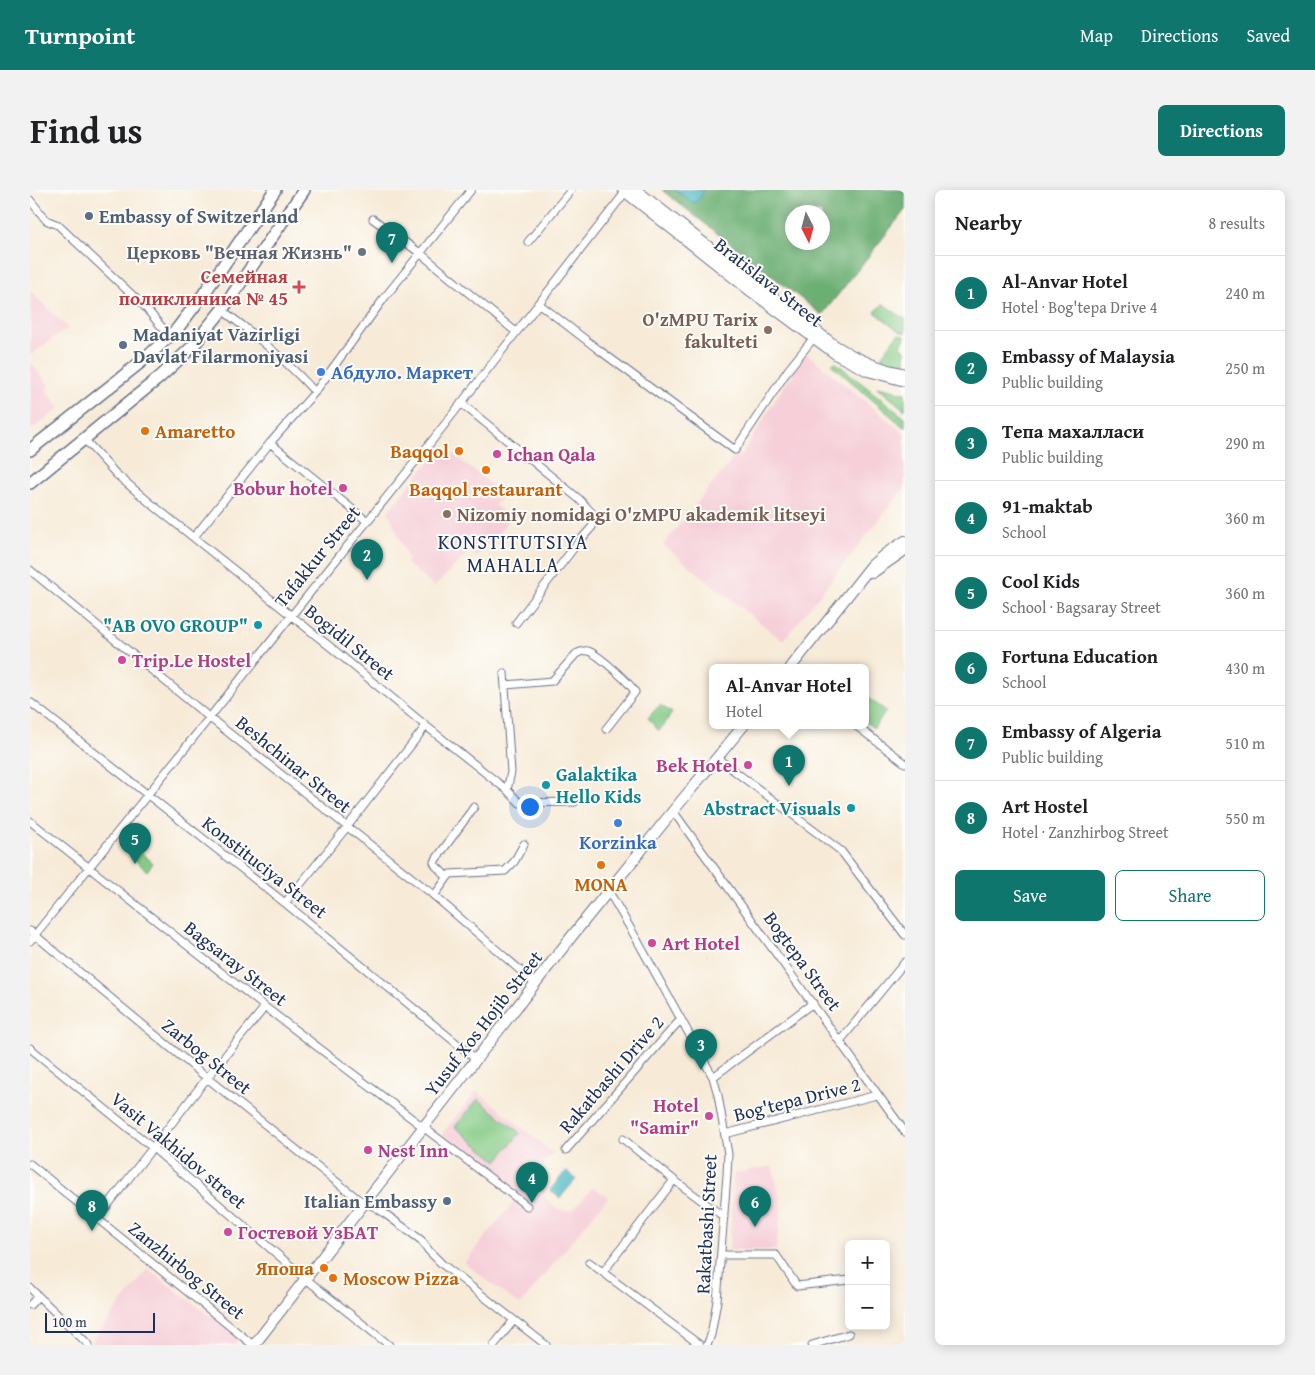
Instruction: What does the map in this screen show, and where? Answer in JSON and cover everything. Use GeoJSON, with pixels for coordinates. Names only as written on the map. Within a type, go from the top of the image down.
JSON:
{"type":"FeatureCollection","features":[{"type":"Feature","properties":{"kind":"main road"},"geometry":{"type":"LineString","coordinates":[[30,450],[141,363],[170,337],[203,295],[275,190]]}},
{"type":"Feature","properties":{"kind":"main road"},"geometry":{"type":"LineString","coordinates":[[30,483],[177,362],[199,339],[222,310],[304,190]]}},
{"type":"Feature","properties":{"kind":"main road","name":"Bratislava Street"},"geometry":{"type":"LineString","coordinates":[[628,190],[816,335],[837,355],[861,369],[905,381]]}},
{"type":"Feature","properties":{"kind":"main road","name":"Bratislava Street"},"geometry":{"type":"LineString","coordinates":[[816,335],[863,362],[882,369],[905,374]]}},
{"type":"Feature","properties":{"kind":"main road"},"geometry":{"type":"LineString","coordinates":[[793,664],[878,559],[905,541]]}},
{"type":"Feature","properties":{"kind":"main road"},"geometry":{"type":"LineString","coordinates":[[858,585],[905,550]]}},
{"type":"Feature","properties":{"kind":"main road","name":"Yusuf Xos Hojib Street"},"geometry":{"type":"LineString","coordinates":[[254,1345],[673,810],[741,729]]}},
{"type":"Feature","properties":{"kind":"street"},"geometry":{"type":"LineString","coordinates":[[194,537],[270,443],[315,392],[385,297],[471,190]]}},
{"type":"Feature","properties":{"kind":"street"},"geometry":{"type":"LineString","coordinates":[[528,242],[571,190]]}},
{"type":"Feature","properties":{"kind":"street","name":"Tafakkur Street"},"geometry":{"type":"LineString","coordinates":[[32,936],[210,718],[628,190]]}},
{"type":"Feature","properties":{"kind":"street"},"geometry":{"type":"LineString","coordinates":[[30,200],[46,220],[58,225],[145,307],[170,337]]}},
{"type":"Feature","properties":{"kind":"street"},"geometry":{"type":"LineString","coordinates":[[373,219],[420,253],[516,332]]}},
{"type":"Feature","properties":{"kind":"street"},"geometry":{"type":"LineString","coordinates":[[538,303],[735,450],[788,370],[816,335]]}},
{"type":"Feature","properties":{"kind":"street"},"geometry":{"type":"LineString","coordinates":[[222,310],[270,347],[315,392]]}},
{"type":"Feature","properties":{"kind":"street"},"geometry":{"type":"LineString","coordinates":[[461,403],[579,499],[592,514],[594,520],[592,526],[516,623]]}},
{"type":"Feature","properties":{"kind":"street","name":"Bogidil Street"},"geometry":{"type":"LineString","coordinates":[[84,440],[116,474],[507,790],[520,803],[575,802]]}},
{"type":"Feature","properties":{"kind":"street"},"geometry":{"type":"LineString","coordinates":[[270,443],[367,521]]}},
{"type":"Feature","properties":{"kind":"street","name":"Beshchinar Street"},"geometry":{"type":"LineString","coordinates":[[30,570],[210,718],[434,896],[536,984]]}},
{"type":"Feature","properties":{"kind":"street"},"geometry":{"type":"LineString","coordinates":[[506,686],[552,682],[576,654],[582,651],[589,651],[630,684],[635,692],[606,728]]}},
{"type":"Feature","properties":{"kind":"street"},"geometry":{"type":"LineString","coordinates":[[504,673],[511,772],[507,790]]}},
{"type":"Feature","properties":{"kind":"street","name":"Konstituciya Street"},"geometry":{"type":"LineString","coordinates":[[30,702],[285,903],[477,1060]]}},
{"type":"Feature","properties":{"kind":"street"},"geometry":{"type":"LineString","coordinates":[[285,903],[348,827],[426,726]]}},
{"type":"Feature","properties":{"kind":"street"},"geometry":{"type":"LineString","coordinates":[[860,729],[905,763]]}},
{"type":"Feature","properties":{"kind":"street"},"geometry":{"type":"LineString","coordinates":[[717,758],[841,851],[905,935]]}},
{"type":"Feature","properties":{"kind":"street"},"geometry":{"type":"LineString","coordinates":[[447,877],[434,862],[474,806]]}},
{"type":"Feature","properties":{"kind":"street","name":"Bogtepa Street"},"geometry":{"type":"LineString","coordinates":[[673,810],[905,1132]]}},
{"type":"Feature","properties":{"kind":"street","name":"Bagsarаy Street"},"geometry":{"type":"LineString","coordinates":[[30,821],[265,1007],[528,1206]]}},
{"type":"Feature","properties":{"kind":"street"},"geometry":{"type":"LineString","coordinates":[[434,896],[450,874],[505,871],[514,862],[524,844]]}},
{"type":"Feature","properties":{"kind":"street","name":"Rakatbashi Street"},"geometry":{"type":"LineString","coordinates":[[609,892],[713,1078],[718,1095],[728,1165],[718,1301],[713,1328],[706,1345]]}},
{"type":"Feature","properties":{"kind":"street","name":"Zarbog Street"},"geometry":{"type":"LineString","coordinates":[[32,936],[358,1199],[383,1212],[421,1240],[442,1264],[546,1345]]}},
{"type":"Feature","properties":{"kind":"street"},"geometry":{"type":"LineString","coordinates":[[840,1041],[905,962]]}},
{"type":"Feature","properties":{"kind":"street"},"geometry":{"type":"LineString","coordinates":[[713,1078],[813,1003]]}},
{"type":"Feature","properties":{"kind":"street"},"geometry":{"type":"LineString","coordinates":[[97,1219],[265,1007]]}},
{"type":"Feature","properties":{"kind":"street","name":"Rakatbashi Drive 2"},"geometry":{"type":"LineString","coordinates":[[566,1150],[681,1019]]}},
{"type":"Feature","properties":{"kind":"street","name":"Vasit Vakhidov street"},"geometry":{"type":"LineString","coordinates":[[30,1048],[153,1148],[306,1279],[389,1345]]}},
{"type":"Feature","properties":{"kind":"street","name":"Bog'tepa Drive 2"},"geometry":{"type":"LineString","coordinates":[[725,1134],[877,1095]]}},
{"type":"Feature","properties":{"kind":"street"},"geometry":{"type":"LineString","coordinates":[[623,1139],[724,1217]]}},
{"type":"Feature","properties":{"kind":"street","name":"Zanzhirbog Street"},"geometry":{"type":"LineString","coordinates":[[30,1164],[254,1345]]}},
{"type":"Feature","properties":{"kind":"street"},"geometry":{"type":"LineString","coordinates":[[602,1272],[674,1180]]}},
{"type":"Feature","properties":{"kind":"street"},"geometry":{"type":"LineString","coordinates":[[722,1255],[776,1255],[797,1286],[845,1280]]}},
{"type":"Feature","properties":{"kind":"street"},"geometry":{"type":"LineString","coordinates":[[589,1262],[700,1345]]}},
{"type":"Feature","properties":{"kind":"street"},"geometry":{"type":"LineString","coordinates":[[30,1288],[89,1345]]}},
{"type":"Feature","properties":{"kind":"street"},"geometry":{"type":"LineString","coordinates":[[30,1305],[38,1296]]}},
{"type":"Feature","properties":{"kind":"street"},"geometry":{"type":"LineString","coordinates":[[494,1345],[514,1320]]}},
{"type":"Feature","properties":{"kind":"street"},"geometry":{"type":"LineString","coordinates":[[812,1345],[848,1334]]}},
{"type":"Feature","properties":{"kind":"shaded area"},"geometry":{"type":"Polygon","coordinates":[[[30,291],[68,328],[30,355],[30,291]]]}},
{"type":"Feature","properties":{"kind":"shaded area"},"geometry":{"type":"Polygon","coordinates":[[[806,353],[905,434],[905,487],[783,641],[663,545],[736,455],[740,458],[806,353]]]}},
{"type":"Feature","properties":{"kind":"shaded area"},"geometry":{"type":"Polygon","coordinates":[[[30,362],[50,386],[46,390],[60,408],[31,430],[30,362]]]}},
{"type":"Feature","properties":{"kind":"shaded area","name":"Nizomiy nomidagi O'zMPU akademik litseyi"},"geometry":{"type":"Polygon","coordinates":[[[442,446],[504,494],[495,505],[510,518],[491,543],[488,541],[476,557],[469,552],[434,587],[406,563],[408,559],[388,511],[442,446]]]}},
{"type":"Feature","properties":{"kind":"shaded area"},"geometry":{"type":"Polygon","coordinates":[[[477,1091],[553,1153],[528,1183],[556,1208],[565,1211],[574,1209],[593,1187],[608,1197],[520,1305],[464,1263],[520,1195],[442,1134],[477,1091]]]}},
{"type":"Feature","properties":{"kind":"shaded area"},"geometry":{"type":"Polygon","coordinates":[[[772,1166],[782,1205],[776,1250],[729,1250],[734,1174],[772,1166]]]}},
{"type":"Feature","properties":{"kind":"shaded area"},"geometry":{"type":"Polygon","coordinates":[[[148,1269],[239,1338],[234,1345],[96,1345],[92,1341],[148,1269]]]}},
{"type":"Feature","properties":{"kind":"green space"},"geometry":{"type":"Polygon","coordinates":[[[662,190],[905,190],[905,210],[822,315],[662,190]]]}},
{"type":"Feature","properties":{"kind":"green space"},"geometry":{"type":"Polygon","coordinates":[[[883,304],[905,319],[905,333],[899,331],[875,312],[883,304]]]}},
{"type":"Feature","properties":{"kind":"green space"},"geometry":{"type":"Polygon","coordinates":[[[898,334],[905,336],[901,344],[905,350],[905,364],[889,361],[881,357],[898,334]]]}},
{"type":"Feature","properties":{"kind":"green space"},"geometry":{"type":"Polygon","coordinates":[[[835,362],[905,418],[905,428],[832,365],[835,362]]]}},
{"type":"Feature","properties":{"kind":"green space"},"geometry":{"type":"Polygon","coordinates":[[[877,387],[905,393],[905,410],[877,387]]]}},
{"type":"Feature","properties":{"kind":"green space"},"geometry":{"type":"Polygon","coordinates":[[[869,699],[886,711],[874,728],[869,725],[869,699]]]}},
{"type":"Feature","properties":{"kind":"green space"},"geometry":{"type":"Polygon","coordinates":[[[660,705],[672,713],[659,731],[648,718],[660,705]]]}},
{"type":"Feature","properties":{"kind":"green space"},"geometry":{"type":"Polygon","coordinates":[[[138,850],[153,863],[147,871],[132,857],[138,850]]]}},
{"type":"Feature","properties":{"kind":"green space"},"geometry":{"type":"Polygon","coordinates":[[[478,1099],[520,1133],[497,1161],[455,1127],[478,1099]]]}},
{"type":"Feature","properties":{"kind":"water"},"geometry":{"type":"Polygon","coordinates":[[[675,190],[703,190],[700,198],[693,203],[675,190]]]}},
{"type":"Feature","properties":{"kind":"water"},"geometry":{"type":"Polygon","coordinates":[[[566,1171],[576,1179],[560,1198],[550,1190],[566,1171]]]}},
{"type":"Feature","properties":{"kind":"place","name":"Embassy of Switzerland"},"geometry":{"type":"Point","coordinates":[89,216]}},
{"type":"Feature","properties":{"kind":"place","name":"Церковь \"Вечная Жизнь\""},"geometry":{"type":"Point","coordinates":[362,252]}},
{"type":"Feature","properties":{"kind":"place","name":"Embassy of Algeria"},"geometry":{"type":"Point","coordinates":[392,263]}},
{"type":"Feature","properties":{"kind":"place","name":"Семейная поликлиника № 45"},"geometry":{"type":"Point","coordinates":[299,287]}},
{"type":"Feature","properties":{"kind":"place","name":"O'zMPU Tarix fakulteti"},"geometry":{"type":"Point","coordinates":[768,330]}},
{"type":"Feature","properties":{"kind":"place","name":"Madaniyat Vazirligi Davlat Filarmoniyasi"},"geometry":{"type":"Point","coordinates":[123,345]}},
{"type":"Feature","properties":{"kind":"place","name":"Абдуло. Маркет"},"geometry":{"type":"Point","coordinates":[321,372]}},
{"type":"Feature","properties":{"kind":"place","name":"Amaretto"},"geometry":{"type":"Point","coordinates":[145,431]}},
{"type":"Feature","properties":{"kind":"place","name":"Baqqol"},"geometry":{"type":"Point","coordinates":[459,451]}},
{"type":"Feature","properties":{"kind":"place","name":"Ichan Qala"},"geometry":{"type":"Point","coordinates":[497,454]}},
{"type":"Feature","properties":{"kind":"place","name":"Baqqol restaurant"},"geometry":{"type":"Point","coordinates":[486,470]}},
{"type":"Feature","properties":{"kind":"place","name":"Bobur hotel"},"geometry":{"type":"Point","coordinates":[343,488]}},
{"type":"Feature","properties":{"kind":"place","name":"Nizomiy nomidagi O'zMPU akademik litseyi"},"geometry":{"type":"Point","coordinates":[447,514]}},
{"type":"Feature","properties":{"kind":"place","name":"Embassy of Malaysia"},"geometry":{"type":"Point","coordinates":[367,580]}},
{"type":"Feature","properties":{"kind":"place","name":"\"AB OVO GROUP\""},"geometry":{"type":"Point","coordinates":[258,625]}},
{"type":"Feature","properties":{"kind":"place","name":"Trip.Le Hostel"},"geometry":{"type":"Point","coordinates":[122,660]}},
{"type":"Feature","properties":{"kind":"place","name":"Bek Hotel"},"geometry":{"type":"Point","coordinates":[748,765]}},
{"type":"Feature","properties":{"kind":"place","name":"Galaktika Hello Kids"},"geometry":{"type":"Point","coordinates":[546,785]}},
{"type":"Feature","properties":{"kind":"place","name":"Al-Anvar Hotel"},"geometry":{"type":"Point","coordinates":[789,786]}},
{"type":"Feature","properties":{"kind":"place","name":"Abstract Visuals"},"geometry":{"type":"Point","coordinates":[851,808]}},
{"type":"Feature","properties":{"kind":"place","name":"Korzinka"},"geometry":{"type":"Point","coordinates":[618,823]}},
{"type":"Feature","properties":{"kind":"place","name":"Cool Kids"},"geometry":{"type":"Point","coordinates":[135,864]}},
{"type":"Feature","properties":{"kind":"place","name":"MONA"},"geometry":{"type":"Point","coordinates":[601,865]}},
{"type":"Feature","properties":{"kind":"place","name":"Art Hotel"},"geometry":{"type":"Point","coordinates":[652,943]}},
{"type":"Feature","properties":{"kind":"place","name":"Тепа махалласи"},"geometry":{"type":"Point","coordinates":[701,1070]}},
{"type":"Feature","properties":{"kind":"place","name":"Hotel \"Samir\""},"geometry":{"type":"Point","coordinates":[709,1116]}},
{"type":"Feature","properties":{"kind":"place","name":"Nest Inn"},"geometry":{"type":"Point","coordinates":[368,1150]}},
{"type":"Feature","properties":{"kind":"place","name":"Italian Embassy"},"geometry":{"type":"Point","coordinates":[447,1201]}},
{"type":"Feature","properties":{"kind":"place","name":"91-maktab"},"geometry":{"type":"Point","coordinates":[532,1203]}},
{"type":"Feature","properties":{"kind":"place","name":"Fortuna Education"},"geometry":{"type":"Point","coordinates":[755,1227]}},
{"type":"Feature","properties":{"kind":"place","name":"Art Hostel"},"geometry":{"type":"Point","coordinates":[92,1231]}},
{"type":"Feature","properties":{"kind":"place","name":"Гостевой УзБАТ"},"geometry":{"type":"Point","coordinates":[228,1232]}},
{"type":"Feature","properties":{"kind":"place","name":"Япоша"},"geometry":{"type":"Point","coordinates":[324,1268]}},
{"type":"Feature","properties":{"kind":"place","name":"Moscow Pizza"},"geometry":{"type":"Point","coordinates":[333,1278]}},
{"type":"Feature","properties":{"kind":"district","name":"KONSTITUTSIYA MAHALLA"},"geometry":{"type":"Point","coordinates":[513,552]}}]}
